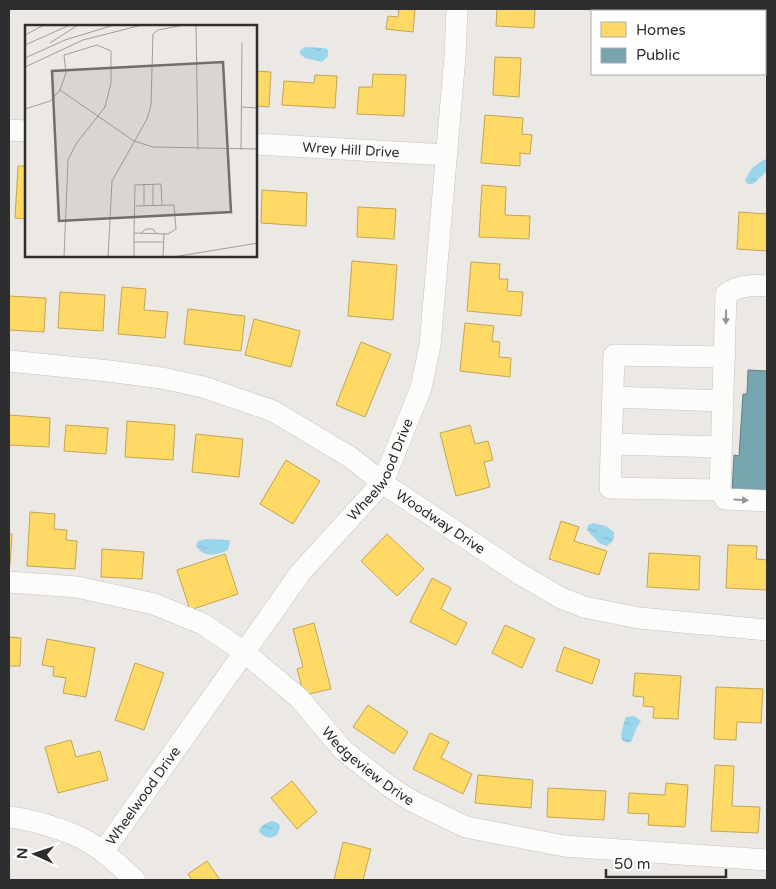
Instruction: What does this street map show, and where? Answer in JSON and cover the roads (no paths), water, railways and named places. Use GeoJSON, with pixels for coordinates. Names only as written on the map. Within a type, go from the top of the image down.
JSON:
{"type":"FeatureCollection","features":[{"type":"Feature","properties":{"kind":"street","name":"Wheelwood Drive"},"geometry":{"type":"LineString","coordinates":[[103,852],[301,572],[383,482],[421,388],[430,345],[457,9]]}},
{"type":"Feature","properties":{"kind":"street"},"geometry":{"type":"LineString","coordinates":[[9,130],[25,130]]}},
{"type":"Feature","properties":{"kind":"street","name":"Wrey Hill Drive"},"geometry":{"type":"LineString","coordinates":[[258,144],[446,155]]}},
{"type":"Feature","properties":{"kind":"street"},"geometry":{"type":"LineString","coordinates":[[767,286],[750,285],[735,288],[726,294],[720,490],[725,499],[767,501]]}},
{"type":"Feature","properties":{"kind":"street"},"geometry":{"type":"LineString","coordinates":[[720,490],[610,488],[614,355],[725,357]]}},
{"type":"Feature","properties":{"kind":"street","name":"Woodway Drive"},"geometry":{"type":"LineString","coordinates":[[9,361],[162,378],[203,387],[273,411],[350,457],[383,482],[520,574],[561,598],[584,607],[639,618],[767,630]]}},
{"type":"Feature","properties":{"kind":"street"},"geometry":{"type":"LineString","coordinates":[[613,397],[723,401]]}},
{"type":"Feature","properties":{"kind":"street"},"geometry":{"type":"LineString","coordinates":[[612,444],[721,447]]}},
{"type":"Feature","properties":{"kind":"street","name":"Wedgeview Drive"},"geometry":{"type":"LineString","coordinates":[[9,582],[77,587],[154,604],[203,624],[244,652],[299,698],[343,750],[410,800],[466,827],[564,846],[767,860]]}},
{"type":"Feature","properties":{"kind":"street"},"geometry":{"type":"LineString","coordinates":[[9,817],[41,823],[88,842],[103,852],[135,880]]}},
{"type":"Feature","properties":{"kind":"water"},"geometry":{"type":"Polygon","coordinates":[[[304,47],[325,48],[328,50],[328,56],[322,62],[305,58],[300,54],[304,47]]]}},
{"type":"Feature","properties":{"kind":"water"},"geometry":{"type":"Polygon","coordinates":[[[765,159],[767,161],[767,171],[753,184],[747,184],[745,180],[752,168],[765,159]]]}},
{"type":"Feature","properties":{"kind":"water"},"geometry":{"type":"Polygon","coordinates":[[[593,523],[606,526],[614,532],[613,540],[607,546],[599,543],[587,530],[588,525],[593,523]]]}},
{"type":"Feature","properties":{"kind":"water"},"geometry":{"type":"Polygon","coordinates":[[[207,539],[230,541],[228,550],[210,555],[202,552],[196,545],[198,541],[207,539]]]}},
{"type":"Feature","properties":{"kind":"water"},"geometry":{"type":"Polygon","coordinates":[[[634,716],[641,721],[631,742],[623,741],[621,734],[626,717],[634,716]]]}},
{"type":"Feature","properties":{"kind":"water"},"geometry":{"type":"Polygon","coordinates":[[[272,821],[280,826],[278,834],[268,838],[259,832],[262,826],[272,821]]]}}]}
